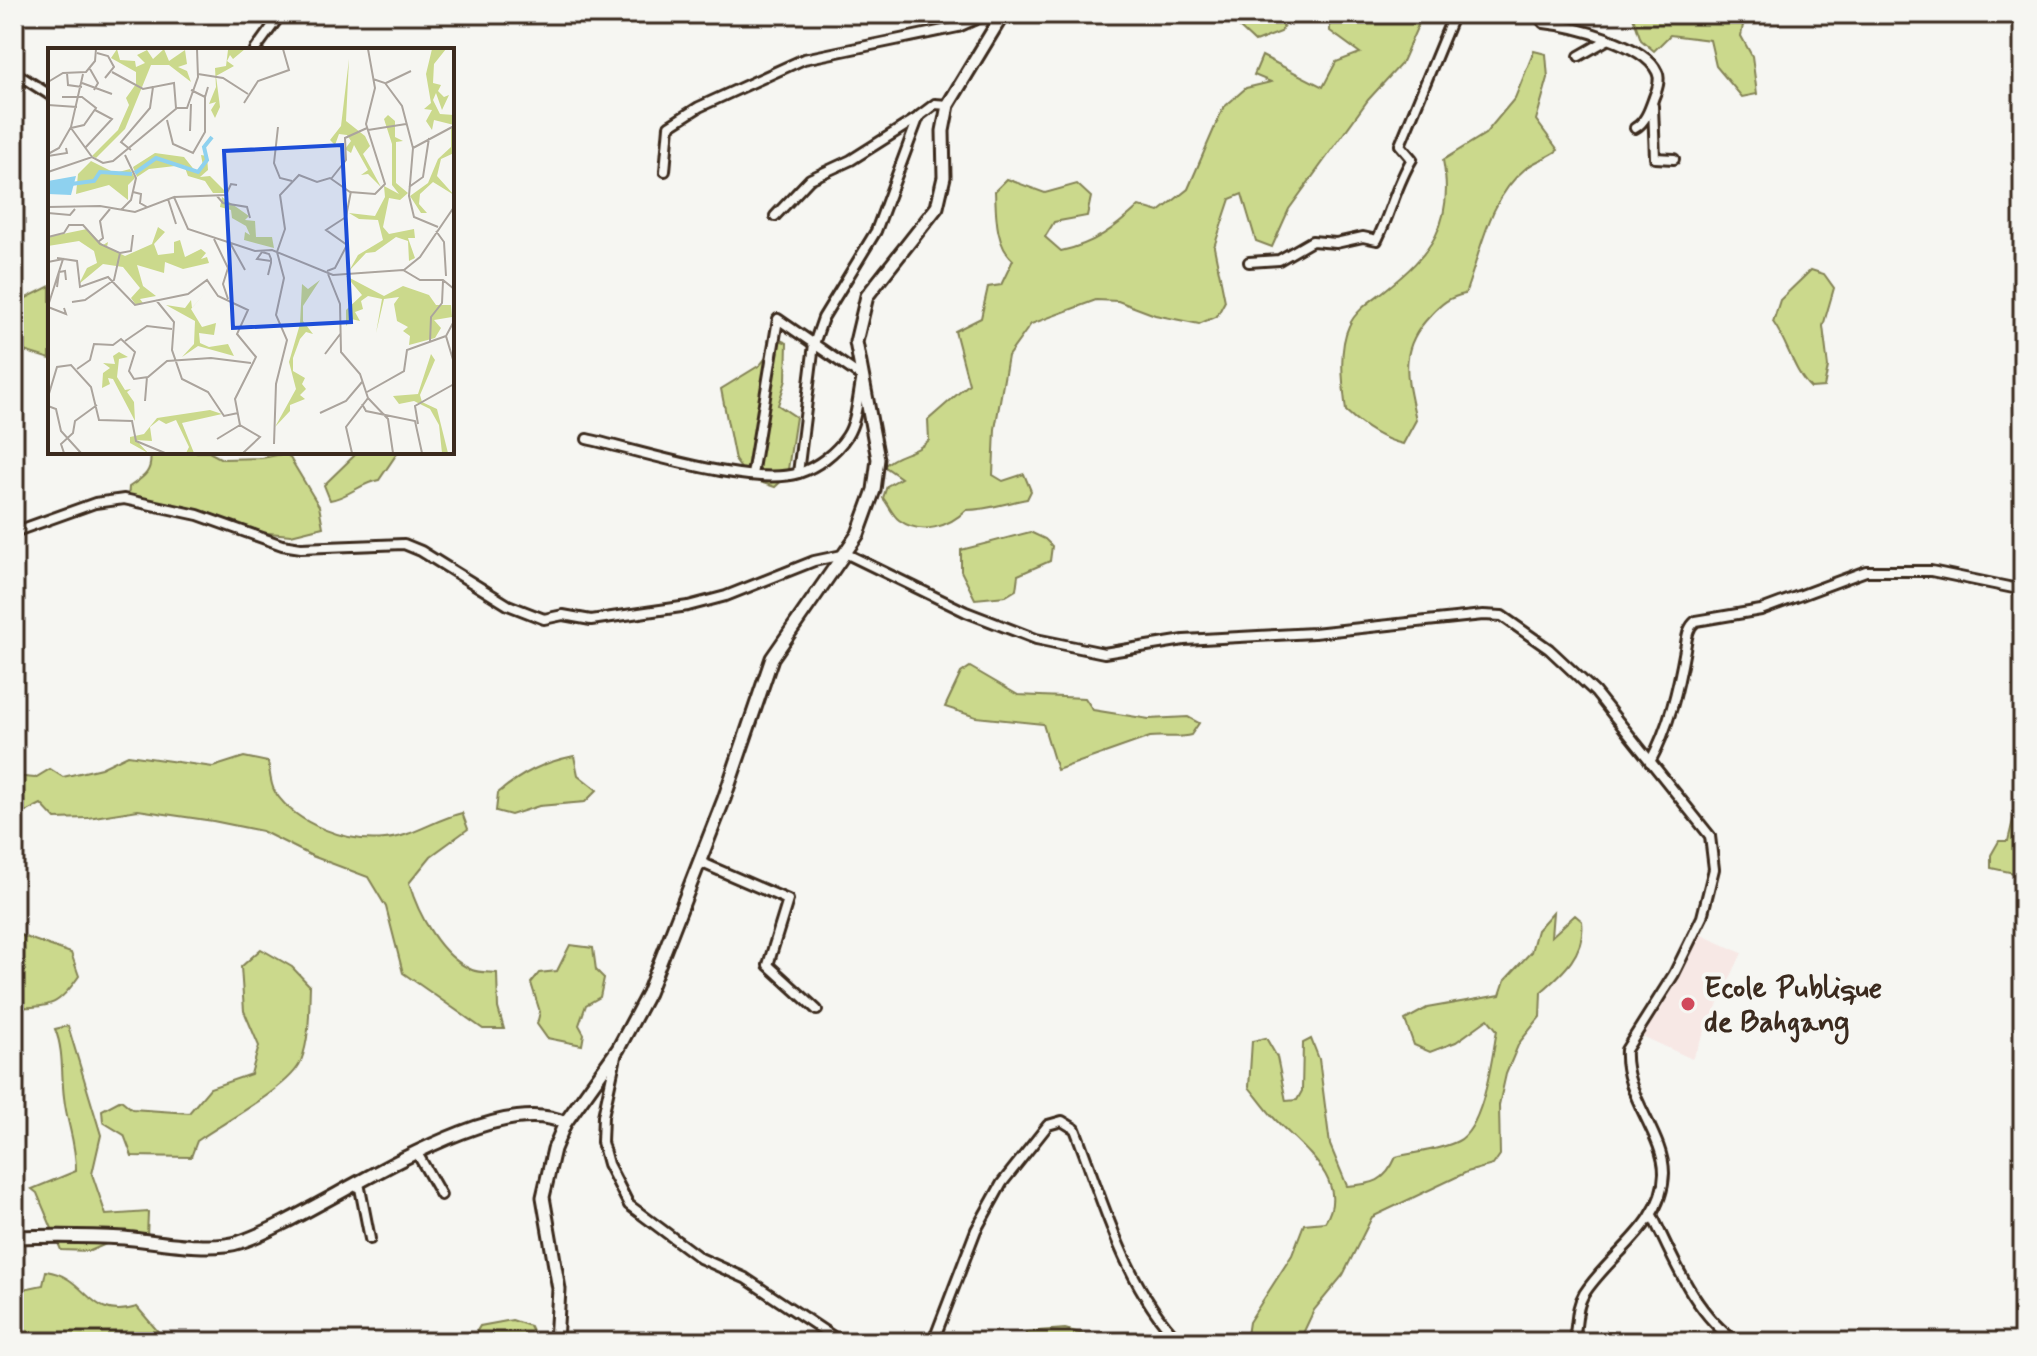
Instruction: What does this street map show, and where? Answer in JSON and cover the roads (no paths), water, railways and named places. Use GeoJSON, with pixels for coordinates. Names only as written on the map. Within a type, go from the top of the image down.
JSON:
{"type":"FeatureCollection","features":[{"type":"Feature","properties":{"kind":"main road"},"geometry":{"type":"LineString","coordinates":[[556,1342],[559,1289],[543,1197],[546,1172],[565,1123],[618,1049],[648,993],[700,862],[772,658],[815,591],[847,554],[874,490],[878,459],[874,425],[856,342],[867,296],[929,219],[943,191],[943,131],[948,105],[1003,14]]}},
{"type":"Feature","properties":{"kind":"main road"},"geometry":{"type":"LineString","coordinates":[[14,1237],[120,1238],[219,1246],[238,1243],[417,1153],[514,1116],[539,1115],[565,1123]]}},
{"type":"Feature","properties":{"kind":"street"},"geometry":{"type":"LineString","coordinates":[[256,48],[281,14]]}},
{"type":"Feature","properties":{"kind":"street"},"geometry":{"type":"LineString","coordinates":[[665,171],[669,126],[699,107],[804,59],[958,27],[987,14]]}},
{"type":"Feature","properties":{"kind":"street"},"geometry":{"type":"LineString","coordinates":[[1249,262],[1279,260],[1312,241],[1336,243],[1363,237],[1377,240],[1395,205],[1395,187],[1412,159],[1400,145],[1451,21],[1450,14]]}},
{"type":"Feature","properties":{"kind":"street"},"geometry":{"type":"LineString","coordinates":[[1536,14],[1544,23],[1633,47],[1657,71],[1653,102],[1655,158],[1674,159]]}},
{"type":"Feature","properties":{"kind":"street"},"geometry":{"type":"LineString","coordinates":[[1579,56],[1607,40]]}},
{"type":"Feature","properties":{"kind":"street"},"geometry":{"type":"LineString","coordinates":[[14,72],[48,94]]}},
{"type":"Feature","properties":{"kind":"street"},"geometry":{"type":"LineString","coordinates":[[1635,128],[1644,122],[1653,102]]}},
{"type":"Feature","properties":{"kind":"street"},"geometry":{"type":"LineString","coordinates":[[775,216],[810,179],[851,160],[935,104],[948,105]]}},
{"type":"Feature","properties":{"kind":"street"},"geometry":{"type":"LineString","coordinates":[[798,473],[814,344],[823,318],[876,231],[919,116]]}},
{"type":"Feature","properties":{"kind":"street"},"geometry":{"type":"LineString","coordinates":[[587,439],[752,475],[798,473],[831,456],[849,434],[862,377],[778,319],[752,475]]}},
{"type":"Feature","properties":{"kind":"street"},"geometry":{"type":"LineString","coordinates":[[14,532],[95,503],[124,499],[198,515],[282,545],[301,548],[404,544],[421,551],[508,605],[544,619],[563,615],[591,620],[688,606],[726,596],[814,561],[847,554],[966,612],[1036,639],[1104,653],[1184,640],[1314,633],[1483,615],[1502,616],[1549,649],[1595,692],[1710,836],[1714,852],[1714,869],[1702,917],[1674,974],[1626,1050],[1632,1087],[1664,1167],[1660,1199],[1652,1215],[1583,1295],[1573,1342]]}},
{"type":"Feature","properties":{"kind":"street"},"geometry":{"type":"LineString","coordinates":[[1650,762],[1662,740],[1676,695],[1689,633],[1696,621],[1761,610],[1866,571],[1931,571],[2023,590]]}},
{"type":"Feature","properties":{"kind":"street"},"geometry":{"type":"LineString","coordinates":[[700,862],[788,900],[768,965],[817,1010]]}},
{"type":"Feature","properties":{"kind":"street"},"geometry":{"type":"LineString","coordinates":[[618,1049],[603,1116],[602,1142],[608,1164],[629,1205],[700,1258],[745,1278],[841,1342]]}},
{"type":"Feature","properties":{"kind":"street"},"geometry":{"type":"LineString","coordinates":[[933,1342],[976,1230],[1002,1183],[1048,1125],[1062,1121],[1075,1129],[1150,1306],[1180,1342]]}},
{"type":"Feature","properties":{"kind":"street"},"geometry":{"type":"LineString","coordinates":[[417,1153],[441,1195]]}},
{"type":"Feature","properties":{"kind":"street"},"geometry":{"type":"LineString","coordinates":[[359,1183],[370,1239]]}},
{"type":"Feature","properties":{"kind":"street"},"geometry":{"type":"LineString","coordinates":[[1652,1215],[1692,1291],[1717,1325],[1737,1342]]}},
{"type":"Feature","properties":{"kind":"place","name":"Ecole Publique de Bahgang"},"geometry":{"type":"Point","coordinates":[1688,1004]}}]}
